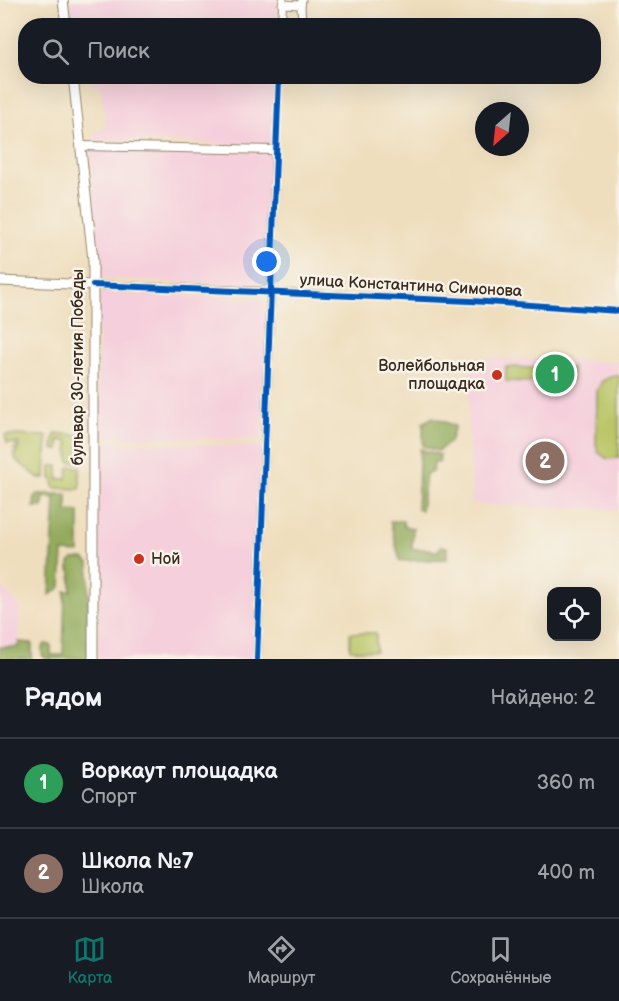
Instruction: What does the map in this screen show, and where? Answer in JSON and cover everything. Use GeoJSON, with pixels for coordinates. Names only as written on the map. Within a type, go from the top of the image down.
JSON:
{"type":"FeatureCollection","features":[{"type":"Feature","properties":{"kind":"main road"},"geometry":{"type":"LineString","coordinates":[[63,0],[65,18]]}},
{"type":"Feature","properties":{"kind":"main road","name":"бульвар 30-летия Победы"},"geometry":{"type":"LineString","coordinates":[[74,84],[93,260],[93,659]]}},
{"type":"Feature","properties":{"kind":"main road","name":"улица Константина Симонова"},"geometry":{"type":"LineString","coordinates":[[0,281],[93,285]]}},
{"type":"Feature","properties":{"kind":"street"},"geometry":{"type":"LineString","coordinates":[[282,18],[283,2],[302,2],[302,18]]}},
{"type":"Feature","properties":{"kind":"street"},"geometry":{"type":"LineString","coordinates":[[257,659],[279,84]]}},
{"type":"Feature","properties":{"kind":"street"},"geometry":{"type":"LineString","coordinates":[[81,146],[276,150]]}},
{"type":"Feature","properties":{"kind":"street","name":"улица Константина Симонова"},"geometry":{"type":"LineString","coordinates":[[93,285],[471,301],[619,311]]}},
{"type":"Feature","properties":{"kind":"shaded area"},"geometry":{"type":"Polygon","coordinates":[[[69,0],[279,0],[278,18],[71,18],[69,0]]]}},
{"type":"Feature","properties":{"kind":"shaded area"},"geometry":{"type":"Polygon","coordinates":[[[95,84],[275,84],[272,140],[263,145],[97,140],[93,135],[106,127],[101,87],[95,84]]]}},
{"type":"Feature","properties":{"kind":"shaded area"},"geometry":{"type":"Polygon","coordinates":[[[90,149],[268,152],[272,157],[268,251],[263,283],[257,287],[100,278],[90,149]]]}},
{"type":"Feature","properties":{"kind":"shaded area"},"geometry":{"type":"Polygon","coordinates":[[[101,293],[258,299],[264,302],[267,308],[262,439],[102,437],[98,435],[98,298],[101,293]]]}},
{"type":"Feature","properties":{"kind":"shaded area"},"geometry":{"type":"Polygon","coordinates":[[[471,357],[619,362],[619,510],[472,504],[468,418],[471,357]]]}},
{"type":"Feature","properties":{"kind":"shaded area"},"geometry":{"type":"Polygon","coordinates":[[[99,442],[262,446],[253,659],[98,659],[97,444],[99,442]]]}},
{"type":"Feature","properties":{"kind":"shaded area"},"geometry":{"type":"Polygon","coordinates":[[[0,585],[20,606],[19,647],[0,647],[0,585]]]}},
{"type":"Feature","properties":{"kind":"green space"},"geometry":{"type":"Polygon","coordinates":[[[506,367],[536,368],[535,382],[506,381],[506,367]]]}},
{"type":"Feature","properties":{"kind":"green space"},"geometry":{"type":"Polygon","coordinates":[[[539,367],[572,368],[572,380],[539,379],[539,367]]]}},
{"type":"Feature","properties":{"kind":"green space"},"geometry":{"type":"Polygon","coordinates":[[[615,375],[619,376],[619,457],[612,459],[598,452],[596,444],[597,391],[602,381],[615,375]]]}},
{"type":"Feature","properties":{"kind":"green space"},"geometry":{"type":"Polygon","coordinates":[[[433,417],[455,426],[450,442],[438,451],[423,446],[423,423],[433,417]]]}},
{"type":"Feature","properties":{"kind":"green space"},"geometry":{"type":"Polygon","coordinates":[[[56,434],[79,435],[80,462],[69,462],[68,441],[59,440],[59,450],[53,449],[56,434]]]}},
{"type":"Feature","properties":{"kind":"green space"},"geometry":{"type":"Polygon","coordinates":[[[5,435],[47,436],[45,478],[39,478],[16,460],[14,453],[17,451],[14,449],[19,447],[14,445],[18,446],[19,443],[7,443],[5,435]]]}},
{"type":"Feature","properties":{"kind":"green space"},"geometry":{"type":"Polygon","coordinates":[[[420,449],[440,455],[439,463],[434,462],[433,471],[426,474],[421,510],[417,509],[420,449]]]}},
{"type":"Feature","properties":{"kind":"green space"},"geometry":{"type":"Polygon","coordinates":[[[51,466],[58,466],[58,479],[67,479],[69,467],[80,467],[80,489],[54,488],[51,466]]]}},
{"type":"Feature","properties":{"kind":"green space"},"geometry":{"type":"Polygon","coordinates":[[[37,494],[67,494],[67,511],[79,512],[79,553],[63,552],[61,587],[50,595],[55,498],[44,497],[43,507],[34,507],[37,494]]]}},
{"type":"Feature","properties":{"kind":"green space"},"geometry":{"type":"Polygon","coordinates":[[[390,521],[403,521],[404,527],[413,528],[412,549],[429,549],[437,552],[441,546],[447,547],[447,559],[400,561],[390,521]]]}},
{"type":"Feature","properties":{"kind":"green space"},"geometry":{"type":"Polygon","coordinates":[[[73,559],[84,559],[89,563],[88,658],[46,659],[42,655],[42,648],[45,644],[51,645],[51,655],[63,655],[65,591],[71,591],[69,563],[73,559]]]}},
{"type":"Feature","properties":{"kind":"green space"},"geometry":{"type":"Polygon","coordinates":[[[350,633],[376,633],[376,651],[350,650],[350,633]]]}},
{"type":"Feature","properties":{"kind":"green space"},"geometry":{"type":"Polygon","coordinates":[[[19,642],[32,643],[32,659],[0,659],[0,647],[18,647],[19,642]]]}},
{"type":"Feature","properties":{"kind":"cycle path"},"geometry":{"type":"LineString","coordinates":[[257,659],[279,84]]}},
{"type":"Feature","properties":{"kind":"cycle path"},"geometry":{"type":"LineString","coordinates":[[93,285],[471,301],[619,311]]}},
{"type":"Feature","properties":{"kind":"place","name":"Воркаут площадка"},"geometry":{"type":"Point","coordinates":[555,374]}},
{"type":"Feature","properties":{"kind":"place","name":"Волейбольная площадка"},"geometry":{"type":"Point","coordinates":[497,375]}},
{"type":"Feature","properties":{"kind":"place","name":"Школа №7"},"geometry":{"type":"Point","coordinates":[545,461]}},
{"type":"Feature","properties":{"kind":"place","name":"Ной"},"geometry":{"type":"Point","coordinates":[139,559]}}]}
